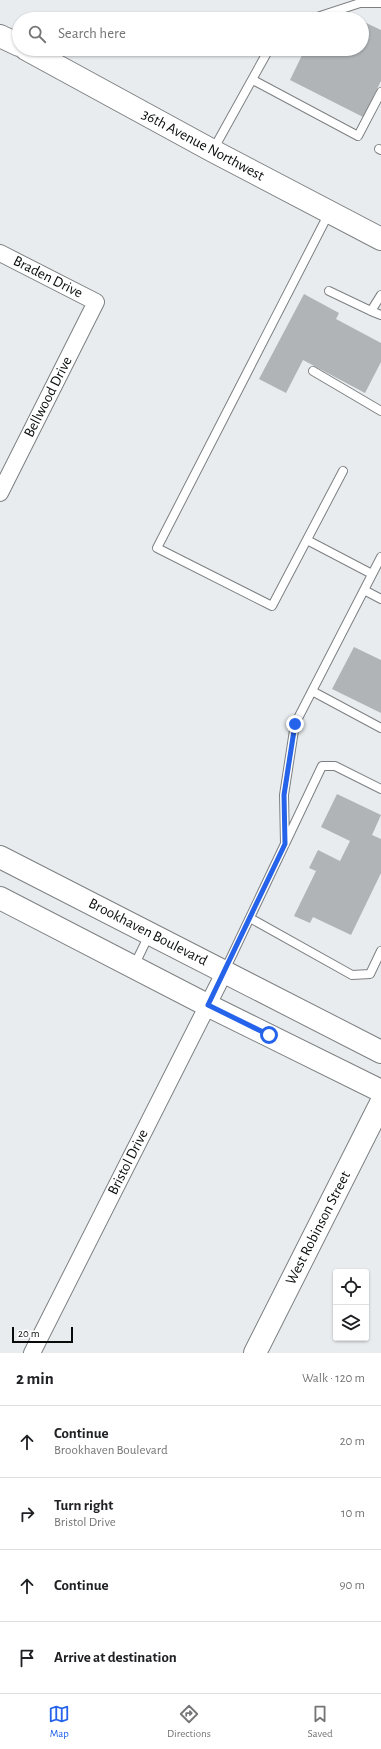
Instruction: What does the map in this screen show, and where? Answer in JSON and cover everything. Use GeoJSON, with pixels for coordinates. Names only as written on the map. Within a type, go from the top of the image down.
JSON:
{"type":"FeatureCollection","features":[{"type":"Feature","properties":{"kind":"street"},"geometry":{"type":"LineString","coordinates":[[0,36],[12,42]]}},
{"type":"Feature","properties":{"kind":"street","name":"36th Avenue Northwest"},"geometry":{"type":"LineString","coordinates":[[39,56],[213,151],[381,239]]}},
{"type":"Feature","properties":{"kind":"street","name":"Braden Drive"},"geometry":{"type":"LineString","coordinates":[[0,253],[96,302]]}},
{"type":"Feature","properties":{"kind":"street","name":"Bellwood Drive"},"geometry":{"type":"LineString","coordinates":[[0,493],[96,302]]}},
{"type":"Feature","properties":{"kind":"street","name":"Brookhaven Boulevard"},"geometry":{"type":"LineString","coordinates":[[0,857],[381,1052]]}},
{"type":"Feature","properties":{"kind":"street"},"geometry":{"type":"LineString","coordinates":[[0,898],[208,1005],[381,1091]]}},
{"type":"Feature","properties":{"kind":"street","name":"Bristol Drive"},"geometry":{"type":"LineString","coordinates":[[32,1353],[225,971]]}},
{"type":"Feature","properties":{"kind":"street","name":"West Robinson Street"},"geometry":{"type":"LineString","coordinates":[[255,1353],[381,1103]]}},
{"type":"Feature","properties":{"kind":"lane"},"geometry":{"type":"LineString","coordinates":[[332,12],[360,3],[381,3]]}},
{"type":"Feature","properties":{"kind":"lane"},"geometry":{"type":"LineString","coordinates":[[213,151],[265,56]]}},
{"type":"Feature","properties":{"kind":"lane"},"geometry":{"type":"LineString","coordinates":[[253,80],[358,136],[381,92]]}},
{"type":"Feature","properties":{"kind":"lane"},"geometry":{"type":"LineString","coordinates":[[330,212],[157,548],[272,606],[343,470]]}},
{"type":"Feature","properties":{"kind":"lane"},"geometry":{"type":"LineString","coordinates":[[329,291],[381,315]]}},
{"type":"Feature","properties":{"kind":"lane"},"geometry":{"type":"LineString","coordinates":[[371,311],[381,295]]}},
{"type":"Feature","properties":{"kind":"lane"},"geometry":{"type":"LineString","coordinates":[[313,371],[381,411]]}},
{"type":"Feature","properties":{"kind":"lane"},"geometry":{"type":"LineString","coordinates":[[307,540],[372,574]]}},
{"type":"Feature","properties":{"kind":"lane"},"geometry":{"type":"LineString","coordinates":[[285,844],[284,795],[295,724],[372,574],[380,562]]}},
{"type":"Feature","properties":{"kind":"lane"},"geometry":{"type":"LineString","coordinates":[[364,590],[381,599]]}},
{"type":"Feature","properties":{"kind":"lane"},"geometry":{"type":"LineString","coordinates":[[312,691],[381,728]]}},
{"type":"Feature","properties":{"kind":"lane"},"geometry":{"type":"LineString","coordinates":[[225,971],[322,766],[335,766],[381,789]]}},
{"type":"Feature","properties":{"kind":"lane"},"geometry":{"type":"LineString","coordinates":[[250,918],[352,975],[370,974],[381,951]]}},
{"type":"Feature","properties":{"kind":"lane"},"geometry":{"type":"LineString","coordinates":[[134,967],[150,933]]}},
{"type":"Feature","properties":{"kind":"building"},"geometry":{"type":"Polygon","coordinates":[[[369,24],[381,30],[381,81],[363,117],[290,80],[302,56],[369,56],[369,24]]]}},
{"type":"Feature","properties":{"kind":"building"},"geometry":{"type":"Polygon","coordinates":[[[304,294],[339,313],[336,319],[381,343],[381,362],[365,393],[303,360],[286,393],[259,379],[304,294]]]}},
{"type":"Feature","properties":{"kind":"building"},"geometry":{"type":"Polygon","coordinates":[[[354,647],[381,660],[381,713],[332,689],[354,647]]]}},
{"type":"Feature","properties":{"kind":"building"},"geometry":{"type":"Polygon","coordinates":[[[337,794],[381,815],[372,835],[381,839],[381,873],[351,935],[313,917],[310,923],[294,916],[316,871],[309,868],[318,850],[340,861],[350,841],[321,827],[337,794]]]}},
{"type":"Feature","properties":{"kind":"route"},"geometry":{"type":"LineString","coordinates":[[269,1035],[208,1005],[285,844],[284,795],[295,724]]}}]}
